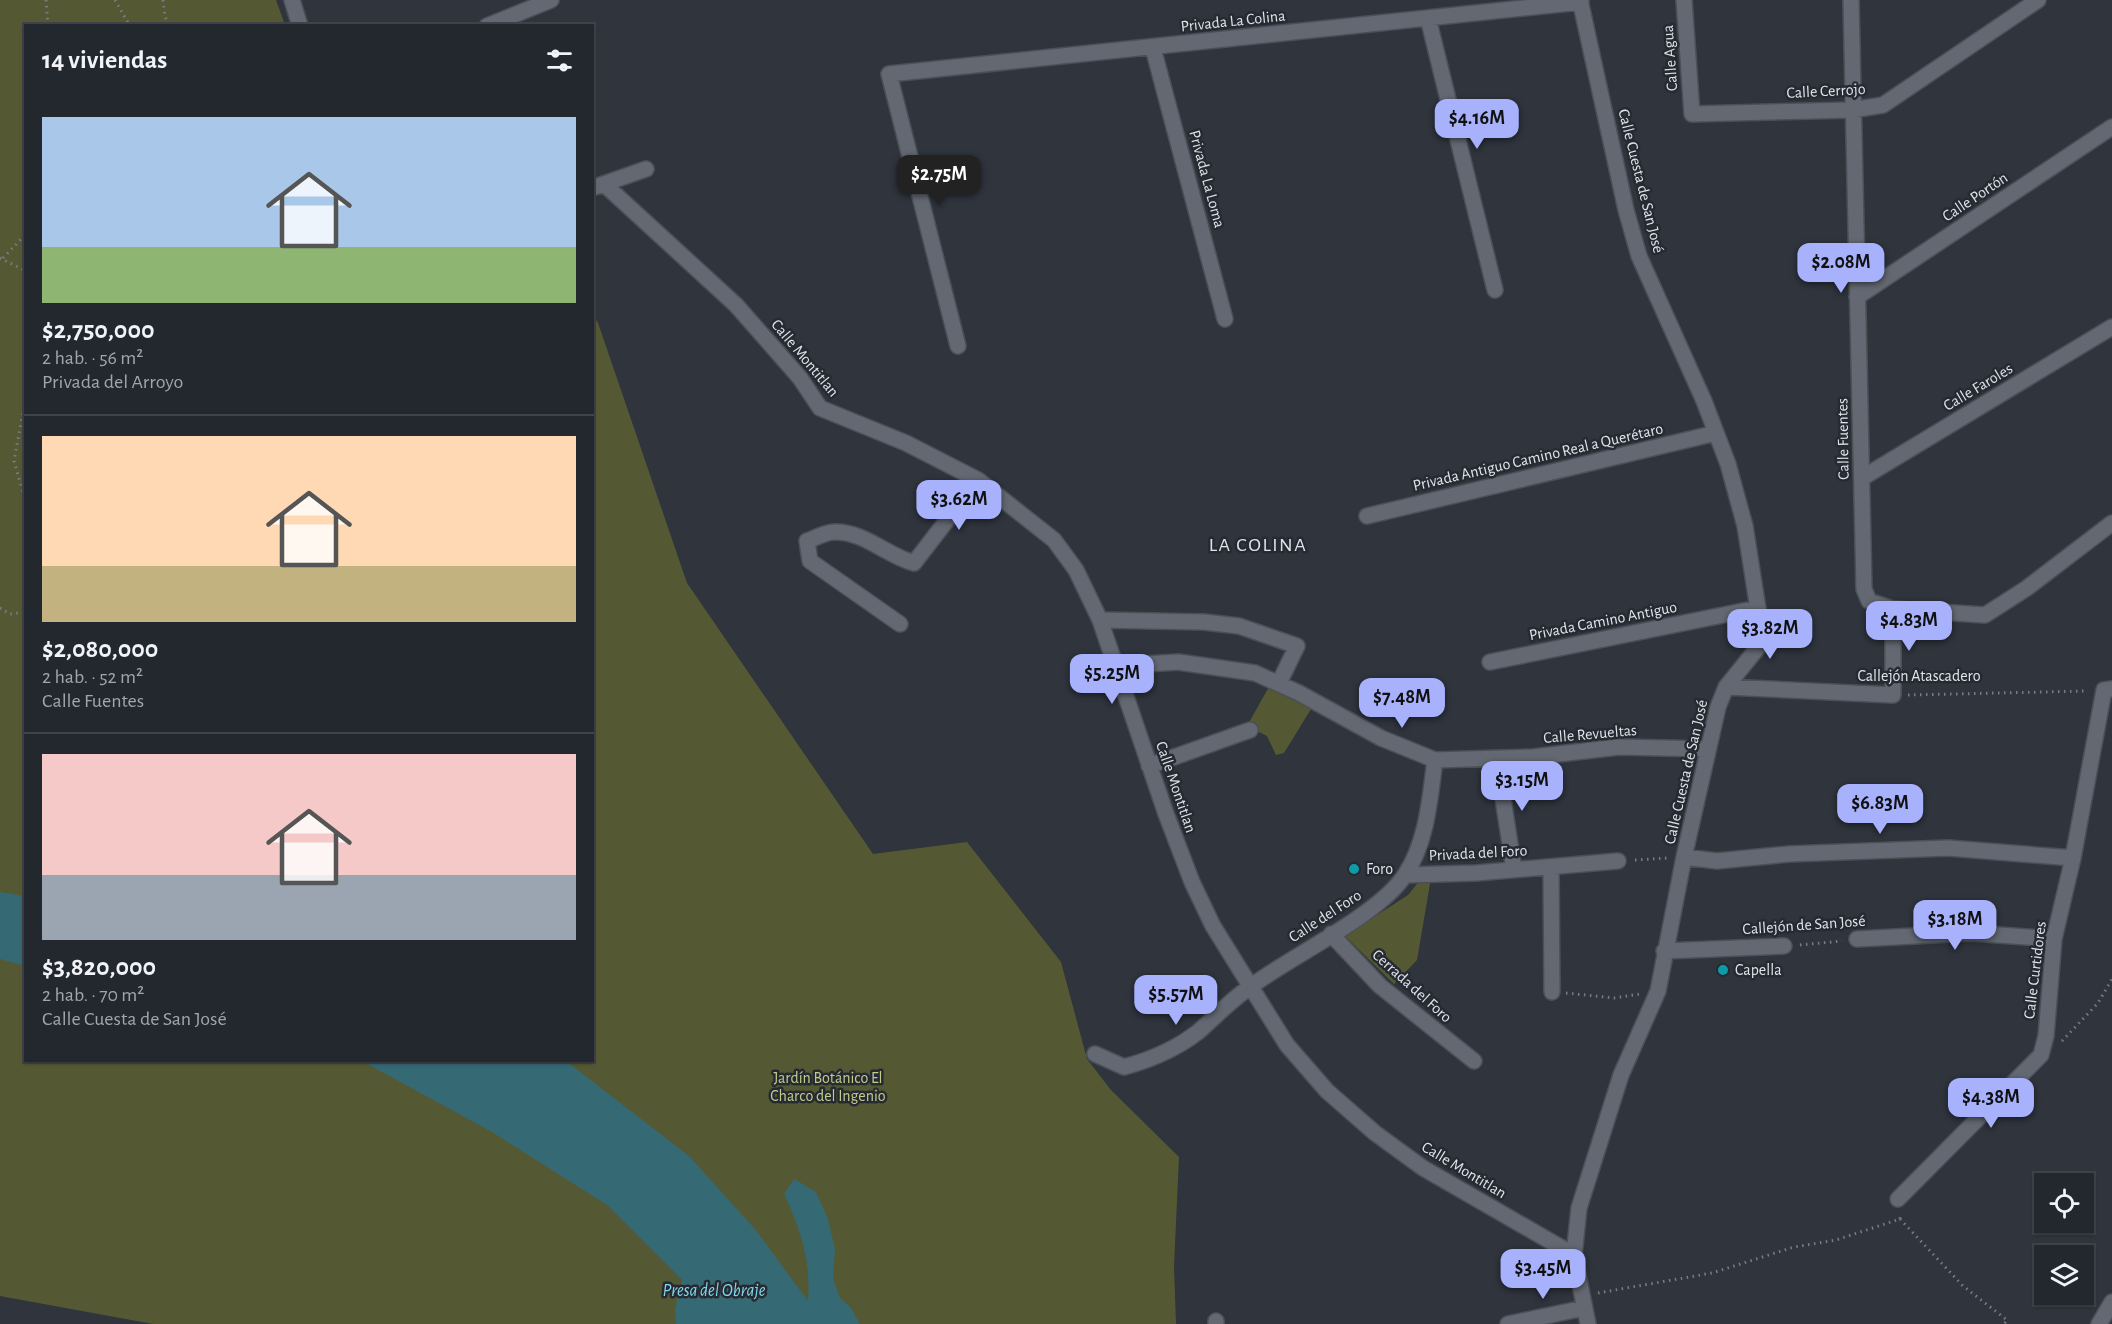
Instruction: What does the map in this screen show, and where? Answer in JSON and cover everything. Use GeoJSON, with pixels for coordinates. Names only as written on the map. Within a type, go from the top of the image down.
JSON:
{"type":"FeatureCollection","features":[{"type":"Feature","properties":{"kind":"street"},"geometry":{"type":"LineString","coordinates":[[292,0],[299,24]]}},
{"type":"Feature","properties":{"kind":"street"},"geometry":{"type":"LineString","coordinates":[[493,24],[551,0]]}},
{"type":"Feature","properties":{"kind":"street","name":"Calle Agua"},"geometry":{"type":"LineString","coordinates":[[1684,0],[1692,114]]}},
{"type":"Feature","properties":{"kind":"street","name":"Calle Fuentes"},"geometry":{"type":"LineString","coordinates":[[1851,0],[1864,589],[1869,601],[1893,609],[1985,615],[2027,588],[2112,523]]}},
{"type":"Feature","properties":{"kind":"street","name":"Calle Cerrojo"},"geometry":{"type":"LineString","coordinates":[[1692,114],[1852,110],[1883,105],[2038,0]]}},
{"type":"Feature","properties":{"kind":"street","name":"Privada La Colina"},"geometry":{"type":"LineString","coordinates":[[958,346],[889,74],[1153,48],[1581,1]]}},
{"type":"Feature","properties":{"kind":"street","name":"Calle Cuesta de San José"},"geometry":{"type":"LineString","coordinates":[[1581,1],[1626,210],[1639,256],[1716,433],[1745,526],[1761,628],[1760,645],[1726,687],[1718,707],[1664,951],[1658,991],[1621,1076],[1579,1208],[1574,1255],[1588,1324]]}},
{"type":"Feature","properties":{"kind":"street"},"geometry":{"type":"LineString","coordinates":[[1428,18],[1495,290]]}},
{"type":"Feature","properties":{"kind":"street","name":"Privada La Loma"},"geometry":{"type":"LineString","coordinates":[[1153,48],[1225,319]]}},
{"type":"Feature","properties":{"kind":"street","name":"Calle Portón"},"geometry":{"type":"LineString","coordinates":[[1857,297],[2112,127]]}},
{"type":"Feature","properties":{"kind":"street","name":"Calle Montitlan"},"geometry":{"type":"LineString","coordinates":[[646,169],[598,186],[736,305],[800,378],[820,408],[841,419],[906,443],[978,480],[1054,540],[1076,570],[1100,620],[1149,766],[1192,882],[1213,926],[1249,987],[1294,1052],[1328,1091],[1375,1133],[1423,1168],[1574,1255]]}},
{"type":"Feature","properties":{"kind":"street","name":"Calle Faroles"},"geometry":{"type":"LineString","coordinates":[[1862,478],[2112,327]]}},
{"type":"Feature","properties":{"kind":"street","name":"Privada Antiguo Camino Real a Querétaro"},"geometry":{"type":"LineString","coordinates":[[1368,516],[1716,433]]}},
{"type":"Feature","properties":{"kind":"street"},"geometry":{"type":"LineString","coordinates":[[900,624],[810,561],[807,541],[834,532],[871,541],[903,561],[914,564],[978,480]]}},
{"type":"Feature","properties":{"kind":"street","name":"Privada Camino Antiguo"},"geometry":{"type":"LineString","coordinates":[[1490,662],[1758,608]]}},
{"type":"Feature","properties":{"kind":"street"},"geometry":{"type":"LineString","coordinates":[[1893,609],[1893,695]]}},
{"type":"Feature","properties":{"kind":"street"},"geometry":{"type":"LineString","coordinates":[[1100,620],[1227,624],[1297,645],[1279,683]]}},
{"type":"Feature","properties":{"kind":"street","name":"Calle Revueltas"},"geometry":{"type":"LineString","coordinates":[[1119,674],[1145,664],[1178,662],[1237,669],[1279,683],[1381,738],[1435,760],[1497,760],[1619,747],[1707,749]]}},
{"type":"Feature","properties":{"kind":"street","name":"Callejón Atascadero"},"geometry":{"type":"LineString","coordinates":[[1726,687],[1893,695]]}},
{"type":"Feature","properties":{"kind":"street","name":"Calle Curtidores"},"geometry":{"type":"LineString","coordinates":[[2041,1055],[2046,1036],[2054,939],[2108,690]]}},
{"type":"Feature","properties":{"kind":"street"},"geometry":{"type":"LineString","coordinates":[[1149,766],[1250,730]]}},
{"type":"Feature","properties":{"kind":"street","name":"Calle del Foro"},"geometry":{"type":"LineString","coordinates":[[1095,1054],[1124,1067],[1154,1059],[1196,1034],[1249,987],[1384,899],[1406,875],[1422,836],[1430,803],[1435,760]]}},
{"type":"Feature","properties":{"kind":"street"},"geometry":{"type":"LineString","coordinates":[[1497,760],[1514,870]]}},
{"type":"Feature","properties":{"kind":"street"},"geometry":{"type":"LineString","coordinates":[[1684,857],[1717,861],[1789,854],[1948,848],[2073,858]]}},
{"type":"Feature","properties":{"kind":"street","name":"Privada del Foro"},"geometry":{"type":"LineString","coordinates":[[1406,875],[1551,868],[1618,861]]}},
{"type":"Feature","properties":{"kind":"street"},"geometry":{"type":"LineString","coordinates":[[1551,868],[1552,992]]}},
{"type":"Feature","properties":{"kind":"street","name":"Callejón de San José"},"geometry":{"type":"LineString","coordinates":[[1857,939],[1970,933],[2054,939]]}},
{"type":"Feature","properties":{"kind":"street","name":"Cerrada del Foro"},"geometry":{"type":"LineString","coordinates":[[1331,934],[1380,986],[1474,1061]]}},
{"type":"Feature","properties":{"kind":"street","name":"Callejón de San José"},"geometry":{"type":"LineString","coordinates":[[1664,951],[1784,946]]}},
{"type":"Feature","properties":{"kind":"street"},"geometry":{"type":"LineString","coordinates":[[1899,1199],[2041,1055]]}},
{"type":"Feature","properties":{"kind":"street"},"geometry":{"type":"LineString","coordinates":[[1508,1324],[1584,1302]]}},
{"type":"Feature","properties":{"kind":"street"},"geometry":{"type":"LineString","coordinates":[[2099,1324],[2112,1302]]}},
{"type":"Feature","properties":{"kind":"path"},"geometry":{"type":"LineString","coordinates":[[46,0],[48,24]]}},
{"type":"Feature","properties":{"kind":"path"},"geometry":{"type":"LineString","coordinates":[[115,0],[129,24]]}},
{"type":"Feature","properties":{"kind":"path"},"geometry":{"type":"LineString","coordinates":[[163,0],[165,17],[169,24]]}},
{"type":"Feature","properties":{"kind":"path"},"geometry":{"type":"LineString","coordinates":[[24,236],[1,258],[24,270]]}},
{"type":"Feature","properties":{"kind":"path"},"geometry":{"type":"LineString","coordinates":[[24,407],[14,461],[24,495]]}},
{"type":"Feature","properties":{"kind":"path"},"geometry":{"type":"LineString","coordinates":[[0,608],[10,614],[24,612]]}},
{"type":"Feature","properties":{"kind":"path","name":"Callejón Atascadero"},"geometry":{"type":"LineString","coordinates":[[1893,695],[2108,690]]}},
{"type":"Feature","properties":{"kind":"path"},"geometry":{"type":"LineString","coordinates":[[1618,861],[1684,857]]}},
{"type":"Feature","properties":{"kind":"path","name":"Callejón de San José"},"geometry":{"type":"LineString","coordinates":[[1784,946],[1857,939]]}},
{"type":"Feature","properties":{"kind":"path"},"geometry":{"type":"LineString","coordinates":[[2041,1055],[2056,1049],[2098,1003],[2112,980]]}},
{"type":"Feature","properties":{"kind":"path"},"geometry":{"type":"LineString","coordinates":[[1552,992],[1614,998],[1658,991]]}},
{"type":"Feature","properties":{"kind":"path"},"geometry":{"type":"LineString","coordinates":[[1899,1199],[1900,1219],[1963,1286],[2005,1322]]}},
{"type":"Feature","properties":{"kind":"path"},"geometry":{"type":"LineString","coordinates":[[1584,1302],[1712,1273],[1794,1247],[1836,1240],[1900,1219]]}},
{"type":"Feature","properties":{"kind":"green space","name":"Jardín Botánico El Charco del Ingenio"},"geometry":{"type":"Polygon","coordinates":[[[0,0],[276,0],[285,24],[24,24],[24,1062],[594,1062],[594,325],[597,320],[687,583],[873,854],[967,842],[1061,962],[1087,1059],[1111,1090],[1179,1157],[1174,1266],[1176,1324],[153,1324],[0,1296],[0,0]]]}},
{"type":"Feature","properties":{"kind":"green space"},"geometry":{"type":"Polygon","coordinates":[[[1270,685],[1311,709],[1284,753],[1276,755],[1267,736],[1259,732],[1246,739],[1241,729],[1247,726],[1270,685]]]}},
{"type":"Feature","properties":{"kind":"green space"},"geometry":{"type":"Polygon","coordinates":[[[1431,878],[1417,960],[1394,984],[1345,936],[1408,895],[1421,879],[1431,878]]]}},
{"type":"Feature","properties":{"kind":"water"},"geometry":{"type":"Polygon","coordinates":[[[0,892],[24,896],[24,966],[0,959],[0,892]]]}},
{"type":"Feature","properties":{"kind":"water","name":"Presa del Obraje"},"geometry":{"type":"Polygon","coordinates":[[[364,1062],[567,1062],[689,1156],[755,1229],[808,1301],[808,1272],[804,1246],[784,1194],[794,1179],[816,1192],[828,1219],[835,1249],[833,1279],[840,1298],[851,1308],[860,1324],[676,1324],[675,1309],[682,1280],[607,1205],[492,1132],[364,1062]]]}},
{"type":"Feature","properties":{"kind":"place","name":"Foro"},"geometry":{"type":"Point","coordinates":[1354,869]}},
{"type":"Feature","properties":{"kind":"place","name":"Capella"},"geometry":{"type":"Point","coordinates":[1723,970]}},
{"type":"Feature","properties":{"kind":"district","name":"LA COLINA"},"geometry":{"type":"Point","coordinates":[1258,545]}}]}
